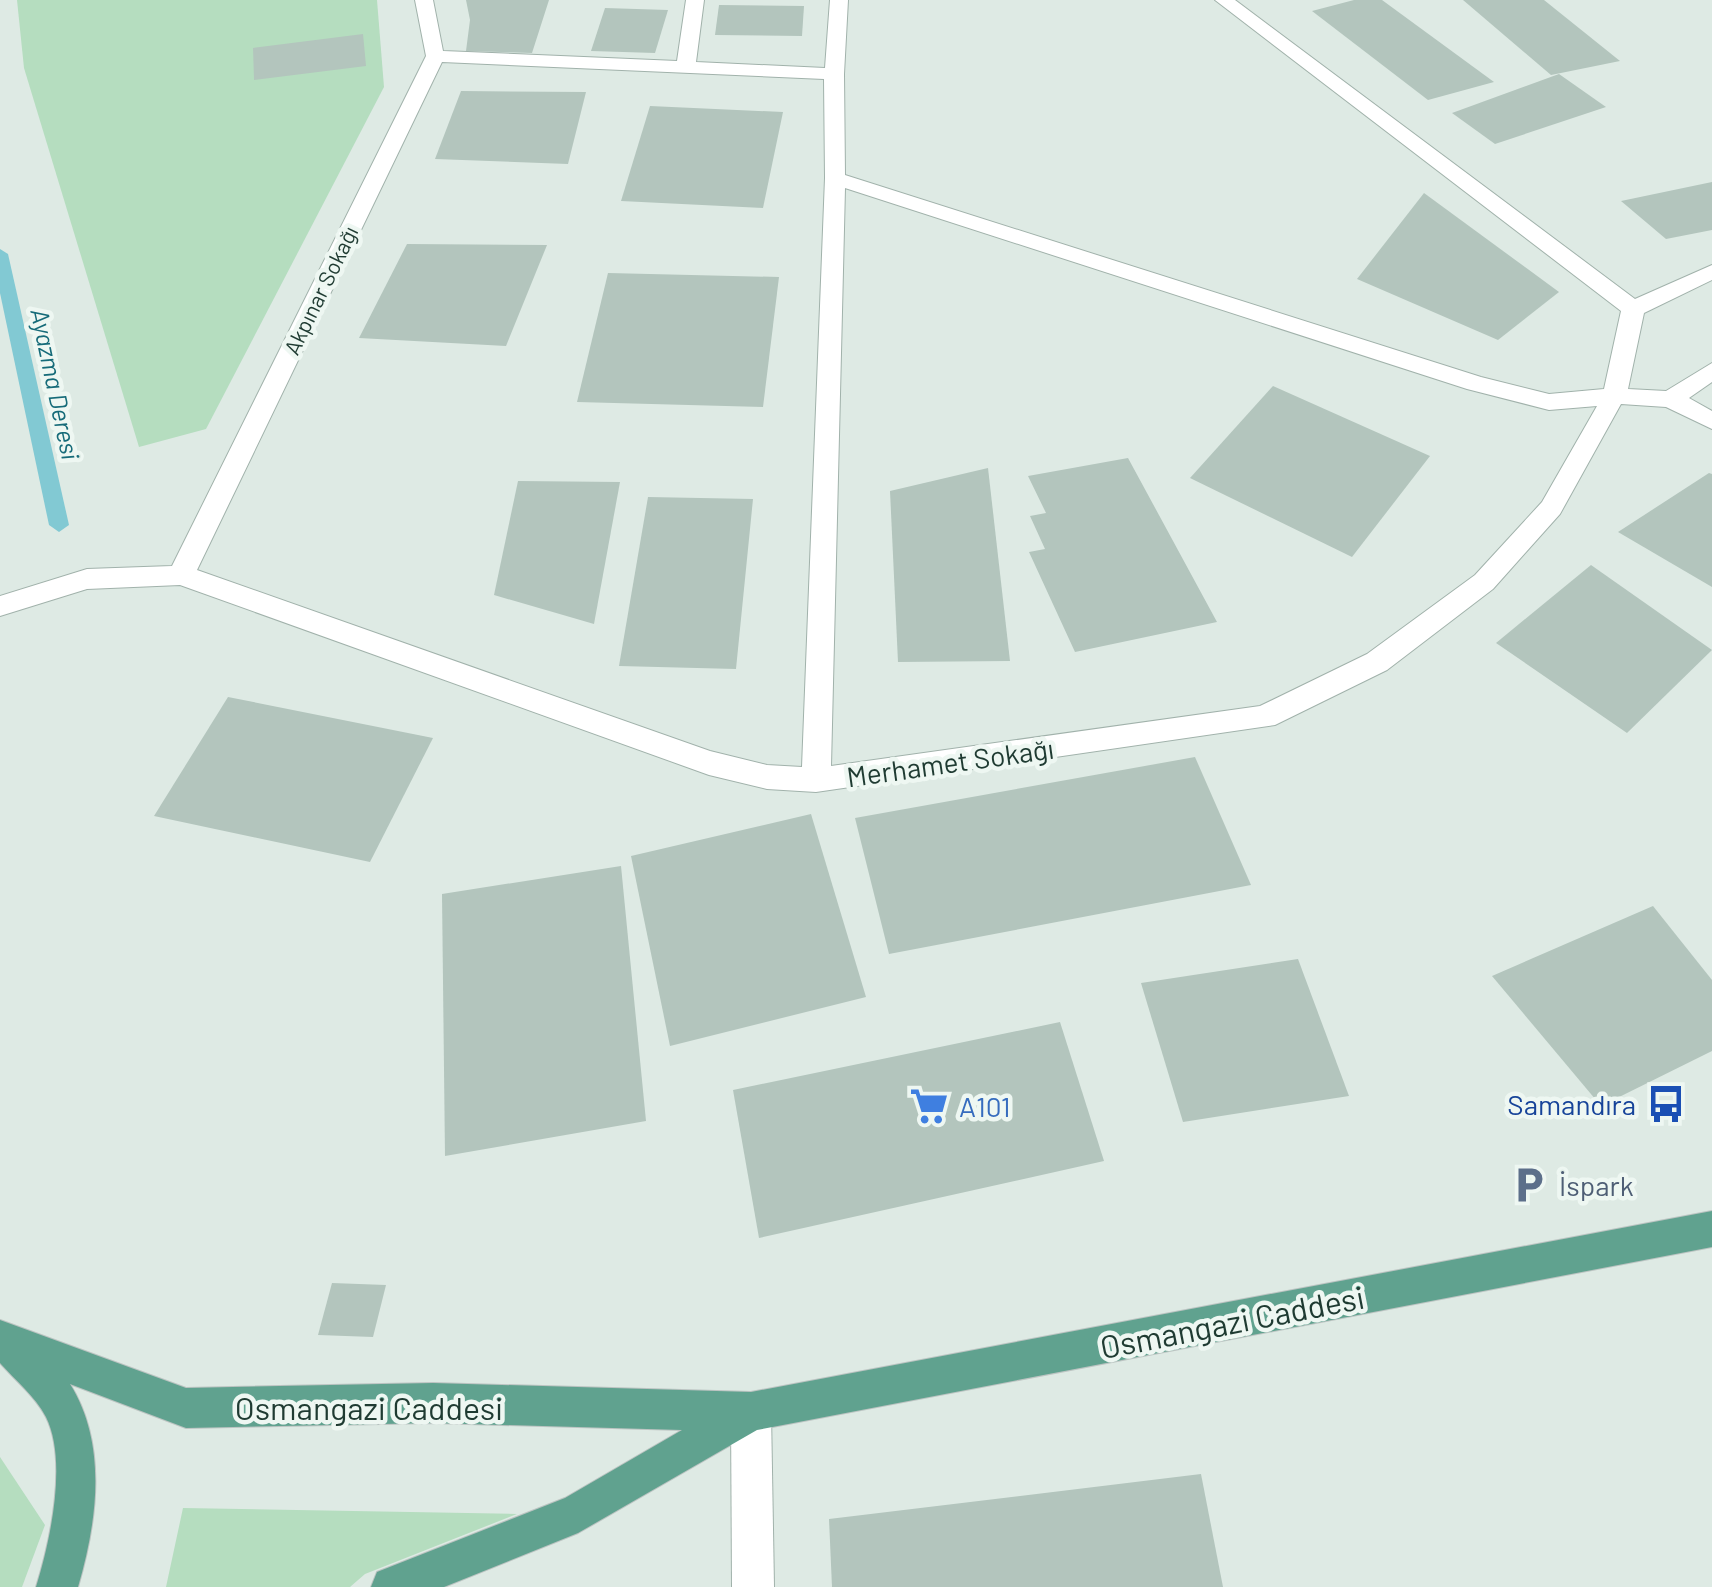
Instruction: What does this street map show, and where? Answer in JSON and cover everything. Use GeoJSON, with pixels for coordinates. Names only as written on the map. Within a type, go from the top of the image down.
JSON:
{"type":"FeatureCollection","features":[{"type":"Feature","properties":{"kind":"main road","name":"Osmangazi Caddesi"},"geometry":{"type":"LineString","coordinates":[[4,1341],[186,1408],[433,1402],[751,1412],[1712,1229]]}},
{"type":"Feature","properties":{"kind":"main road"},"geometry":{"type":"LineString","coordinates":[[4,1341],[64,1410],[74,1449],[70,1550],[57,1587]]}},
{"type":"Feature","properties":{"kind":"main road","name":"Osmangazi Caddesi"},"geometry":{"type":"LineString","coordinates":[[392,1587],[578,1513],[751,1412]]}},
{"type":"Feature","properties":{"kind":"street"},"geometry":{"type":"LineString","coordinates":[[424,0],[435,56],[834,74]]}},
{"type":"Feature","properties":{"kind":"street"},"geometry":{"type":"LineString","coordinates":[[686,66],[694,0]]}},
{"type":"Feature","properties":{"kind":"street"},"geometry":{"type":"LineString","coordinates":[[816,780],[839,0]]}},
{"type":"Feature","properties":{"kind":"street"},"geometry":{"type":"LineString","coordinates":[[1224,0],[1632,309],[1712,272]]}},
{"type":"Feature","properties":{"kind":"street","name":"Akpınar Sokağı"},"geometry":{"type":"LineString","coordinates":[[181,575],[435,56]]}},
{"type":"Feature","properties":{"kind":"street"},"geometry":{"type":"LineString","coordinates":[[835,178],[1476,383],[1549,402],[1614,396],[1671,399],[1712,421]]}},
{"type":"Feature","properties":{"kind":"street","name":"Merhamet Sokağı"},"geometry":{"type":"LineString","coordinates":[[181,575],[708,763],[767,777],[816,780],[1265,718],[1377,662],[1484,582],[1551,508],[1614,396],[1632,309]]}},
{"type":"Feature","properties":{"kind":"street"},"geometry":{"type":"LineString","coordinates":[[1671,399],[1712,371]]}},
{"type":"Feature","properties":{"kind":"street"},"geometry":{"type":"LineString","coordinates":[[0,606],[87,580],[181,575]]}},
{"type":"Feature","properties":{"kind":"street"},"geometry":{"type":"LineString","coordinates":[[751,1412],[753,1587]]}},
{"type":"Feature","properties":{"kind":"green space"},"geometry":{"type":"Polygon","coordinates":[[[17,0],[377,0],[384,87],[206,429],[139,447],[24,68],[17,0]]]}},
{"type":"Feature","properties":{"kind":"green space"},"geometry":{"type":"Polygon","coordinates":[[[0,1457],[45,1525],[22,1587],[0,1587],[0,1457]]]}},
{"type":"Feature","properties":{"kind":"green space"},"geometry":{"type":"Polygon","coordinates":[[[183,1508],[517,1514],[365,1574],[350,1587],[166,1587],[183,1508]]]}},
{"type":"Feature","properties":{"kind":"building"},"geometry":{"type":"Polygon","coordinates":[[[466,0],[549,0],[532,53],[466,51],[470,20],[466,0]]]}},
{"type":"Feature","properties":{"kind":"building"},"geometry":{"type":"Polygon","coordinates":[[[1354,0],[1382,0],[1494,82],[1428,100],[1312,11],[1354,0]]]}},
{"type":"Feature","properties":{"kind":"building"},"geometry":{"type":"Polygon","coordinates":[[[1463,0],[1544,0],[1620,61],[1551,75],[1463,0]]]}},
{"type":"Feature","properties":{"kind":"building"},"geometry":{"type":"Polygon","coordinates":[[[719,5],[804,6],[802,36],[715,35],[719,5]]]}},
{"type":"Feature","properties":{"kind":"building"},"geometry":{"type":"Polygon","coordinates":[[[605,8],[668,10],[655,53],[591,51],[605,8]]]}},
{"type":"Feature","properties":{"kind":"building"},"geometry":{"type":"Polygon","coordinates":[[[363,34],[366,66],[254,80],[253,48],[363,34]]]}},
{"type":"Feature","properties":{"kind":"building"},"geometry":{"type":"Polygon","coordinates":[[[1559,74],[1606,107],[1495,144],[1452,113],[1559,74]]]}},
{"type":"Feature","properties":{"kind":"building"},"geometry":{"type":"Polygon","coordinates":[[[461,91],[586,92],[568,164],[435,159],[461,91]]]}},
{"type":"Feature","properties":{"kind":"building"},"geometry":{"type":"Polygon","coordinates":[[[650,106],[783,112],[763,208],[621,201],[650,106]]]}},
{"type":"Feature","properties":{"kind":"building"},"geometry":{"type":"Polygon","coordinates":[[[1712,182],[1712,230],[1666,239],[1621,201],[1712,182]]]}},
{"type":"Feature","properties":{"kind":"building"},"geometry":{"type":"Polygon","coordinates":[[[1424,193],[1559,292],[1498,340],[1357,279],[1424,193]]]}},
{"type":"Feature","properties":{"kind":"building"},"geometry":{"type":"Polygon","coordinates":[[[407,244],[547,245],[506,346],[359,338],[407,244]]]}},
{"type":"Feature","properties":{"kind":"building"},"geometry":{"type":"Polygon","coordinates":[[[608,273],[779,277],[763,407],[577,402],[608,273]]]}},
{"type":"Feature","properties":{"kind":"building"},"geometry":{"type":"Polygon","coordinates":[[[1273,386],[1430,456],[1352,557],[1190,478],[1273,386]]]}},
{"type":"Feature","properties":{"kind":"building"},"geometry":{"type":"Polygon","coordinates":[[[1128,458],[1217,622],[1075,652],[1029,552],[1045,549],[1030,516],[1046,513],[1028,476],[1128,458]]]}},
{"type":"Feature","properties":{"kind":"building"},"geometry":{"type":"Polygon","coordinates":[[[988,468],[1010,661],[898,662],[890,491],[988,468]]]}},
{"type":"Feature","properties":{"kind":"building"},"geometry":{"type":"Polygon","coordinates":[[[1712,474],[1712,587],[1618,532],[1712,474]]]}},
{"type":"Feature","properties":{"kind":"building"},"geometry":{"type":"Polygon","coordinates":[[[518,481],[620,482],[594,624],[494,595],[518,481]]]}},
{"type":"Feature","properties":{"kind":"building"},"geometry":{"type":"Polygon","coordinates":[[[648,497],[753,499],[736,669],[619,666],[648,497]]]}},
{"type":"Feature","properties":{"kind":"building"},"geometry":{"type":"Polygon","coordinates":[[[1591,565],[1712,650],[1627,733],[1496,643],[1591,565]]]}},
{"type":"Feature","properties":{"kind":"building"},"geometry":{"type":"Polygon","coordinates":[[[228,697],[433,738],[370,862],[154,816],[228,697]]]}},
{"type":"Feature","properties":{"kind":"building"},"geometry":{"type":"Polygon","coordinates":[[[1195,757],[1251,885],[889,954],[855,818],[1195,757]]]}},
{"type":"Feature","properties":{"kind":"building"},"geometry":{"type":"Polygon","coordinates":[[[811,814],[866,997],[670,1046],[631,856],[811,814]]]}},
{"type":"Feature","properties":{"kind":"building"},"geometry":{"type":"Polygon","coordinates":[[[621,866],[646,1121],[445,1156],[442,894],[621,866]]]}},
{"type":"Feature","properties":{"kind":"building"},"geometry":{"type":"Polygon","coordinates":[[[1653,906],[1712,980],[1712,1051],[1601,1106],[1492,976],[1653,906]]]}},
{"type":"Feature","properties":{"kind":"building"},"geometry":{"type":"Polygon","coordinates":[[[1298,959],[1349,1096],[1183,1122],[1141,983],[1298,959]]]}},
{"type":"Feature","properties":{"kind":"building"},"geometry":{"type":"Polygon","coordinates":[[[1060,1022],[1104,1161],[759,1238],[733,1090],[1060,1022]]]}},
{"type":"Feature","properties":{"kind":"building"},"geometry":{"type":"Polygon","coordinates":[[[332,1283],[386,1285],[373,1337],[318,1335],[332,1283]]]}},
{"type":"Feature","properties":{"kind":"building"},"geometry":{"type":"Polygon","coordinates":[[[1201,1474],[1223,1587],[832,1587],[829,1519],[1201,1474]]]}},
{"type":"Feature","properties":{"kind":"waterway","name":"Ayazma Deresi"},"geometry":{"type":"LineString","coordinates":[[0,254],[59,525]]}},
{"type":"Feature","properties":{"kind":"place","name":"Samandıra"},"geometry":{"type":"Point","coordinates":[1666,1104]}},
{"type":"Feature","properties":{"kind":"place","name":"A101"},"geometry":{"type":"Point","coordinates":[929,1106]}},
{"type":"Feature","properties":{"kind":"place","name":"İspark"},"geometry":{"type":"Point","coordinates":[1529,1185]}}]}
